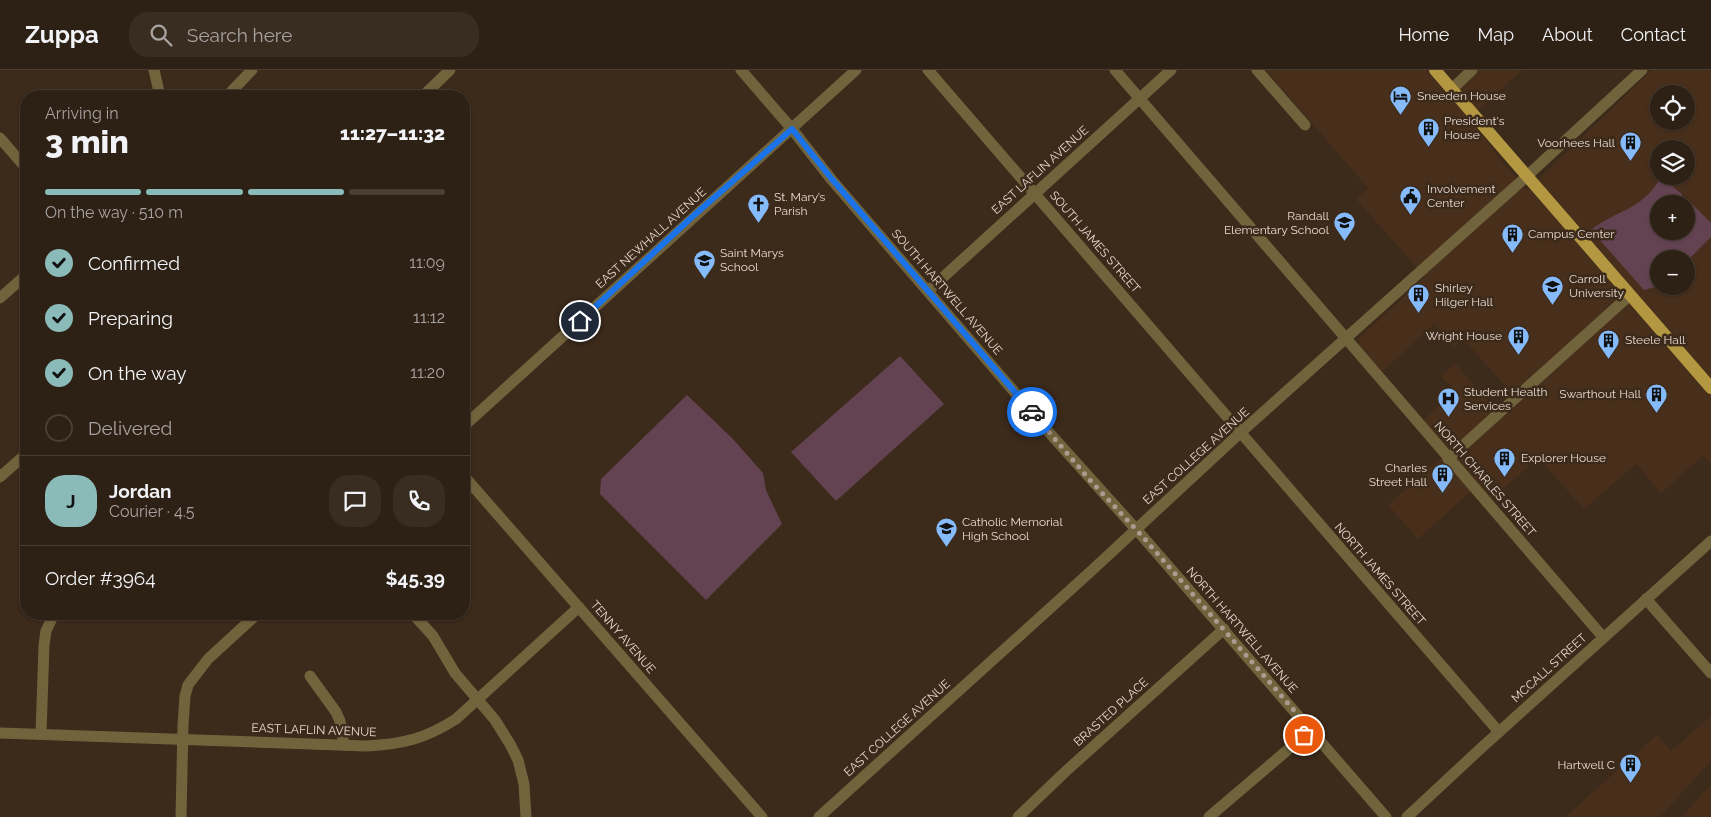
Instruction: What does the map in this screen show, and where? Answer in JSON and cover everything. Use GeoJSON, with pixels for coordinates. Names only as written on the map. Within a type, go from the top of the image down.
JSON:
{"type":"FeatureCollection","features":[{"type":"Feature","properties":{"kind":"main road"},"geometry":{"type":"LineString","coordinates":[[1435,70],[1711,388]]}},
{"type":"Feature","properties":{"kind":"street"},"geometry":{"type":"LineString","coordinates":[[154,70],[159,90]]}},
{"type":"Feature","properties":{"kind":"street"},"geometry":{"type":"LineString","coordinates":[[233,90],[252,70]]}},
{"type":"Feature","properties":{"kind":"street"},"geometry":{"type":"LineString","coordinates":[[429,90],[450,70]]}},
{"type":"Feature","properties":{"kind":"street","name":"SOUTH HARTWELL AVENUE"},"geometry":{"type":"LineString","coordinates":[[741,70],[1083,472],[1136,530]]}},
{"type":"Feature","properties":{"kind":"street","name":"EAST NEWHALL AVENUE"},"geometry":{"type":"LineString","coordinates":[[470,421],[856,70]]}},
{"type":"Feature","properties":{"kind":"street","name":"SOUTH JAMES STREET"},"geometry":{"type":"LineString","coordinates":[[928,70],[1240,433]]}},
{"type":"Feature","properties":{"kind":"street","name":"NORTH CHARLES STREET"},"geometry":{"type":"LineString","coordinates":[[1115,70],[1603,637]]}},
{"type":"Feature","properties":{"kind":"street","name":"EAST LAFLIN AVENUE"},"geometry":{"type":"LineString","coordinates":[[928,291],[1171,70]]}},
{"type":"Feature","properties":{"kind":"street"},"geometry":{"type":"LineString","coordinates":[[1257,70],[1305,125]]}},
{"type":"Feature","properties":{"kind":"street"},"geometry":{"type":"LineString","coordinates":[[1452,90],[1472,70]]}},
{"type":"Feature","properties":{"kind":"street","name":"EAST COLLEGE AVENUE"},"geometry":{"type":"LineString","coordinates":[[819,817],[1642,70]]}},
{"type":"Feature","properties":{"kind":"street"},"geometry":{"type":"LineString","coordinates":[[0,138],[20,161]]}},
{"type":"Feature","properties":{"kind":"street"},"geometry":{"type":"LineString","coordinates":[[0,298],[20,280]]}},
{"type":"Feature","properties":{"kind":"street"},"geometry":{"type":"LineString","coordinates":[[1448,459],[1630,295]]}},
{"type":"Feature","properties":{"kind":"street","name":"NORTH JAMES STREET"},"geometry":{"type":"LineString","coordinates":[[1240,433],[1499,732]]}},
{"type":"Feature","properties":{"kind":"street"},"geometry":{"type":"LineString","coordinates":[[0,477],[20,459]]}},
{"type":"Feature","properties":{"kind":"street","name":"TENNY AVENUE"},"geometry":{"type":"LineString","coordinates":[[470,483],[762,817]]}},
{"type":"Feature","properties":{"kind":"street","name":"NORTH HARTWELL AVENUE"},"geometry":{"type":"LineString","coordinates":[[1136,530],[1386,817]]}},
{"type":"Feature","properties":{"kind":"street","name":"MCCALL STREET"},"geometry":{"type":"LineString","coordinates":[[1407,817],[1603,637],[1711,541]]}},
{"type":"Feature","properties":{"kind":"street"},"geometry":{"type":"LineString","coordinates":[[1646,599],[1711,673]]}},
{"type":"Feature","properties":{"kind":"street","name":"EAST LAFLIN AVENUE"},"geometry":{"type":"LineString","coordinates":[[0,733],[388,745],[424,737],[439,730],[456,718],[579,607]]}},
{"type":"Feature","properties":{"kind":"street"},"geometry":{"type":"LineString","coordinates":[[41,734],[44,646],[46,631],[51,620]]}},
{"type":"Feature","properties":{"kind":"street"},"geometry":{"type":"LineString","coordinates":[[181,817],[185,696],[193,676],[213,654],[250,620]]}},
{"type":"Feature","properties":{"kind":"street"},"geometry":{"type":"LineString","coordinates":[[418,620],[433,636],[455,673],[504,732],[518,760],[524,784],[526,817]]}},
{"type":"Feature","properties":{"kind":"street","name":"BRASTED PLACE"},"geometry":{"type":"LineString","coordinates":[[1018,817],[1072,765],[1224,629]]}},
{"type":"Feature","properties":{"kind":"street"},"geometry":{"type":"LineString","coordinates":[[310,676],[336,712],[340,721],[344,745]]}},
{"type":"Feature","properties":{"kind":"street"},"geometry":{"type":"LineString","coordinates":[[1209,817],[1310,730]]}},
{"type":"Feature","properties":{"kind":"shaded area","name":"Carroll University"},"geometry":{"type":"Polygon","coordinates":[[[1266,70],[1426,70],[1449,96],[1477,70],[1522,70],[1469,119],[1497,156],[1527,190],[1652,70],[1711,70],[1711,464],[1703,456],[1661,493],[1636,464],[1584,509],[1538,458],[1491,500],[1478,485],[1418,539],[1388,505],[1449,451],[1423,421],[1455,391],[1441,376],[1455,363],[1503,418],[1520,402],[1463,339],[1454,347],[1434,324],[1382,372],[1359,346],[1358,339],[1425,277],[1356,199],[1368,188],[1266,70]]]}},
{"type":"Feature","properties":{"kind":"shaded area"},"geometry":{"type":"Polygon","coordinates":[[[1656,185],[1670,185],[1682,195],[1650,195],[1650,240],[1695,240],[1695,207],[1711,223],[1711,237],[1695,253],[1695,250],[1650,250],[1650,288],[1644,290],[1591,230],[1636,204],[1656,185]]]}},
{"type":"Feature","properties":{"kind":"shaded area"},"geometry":{"type":"Polygon","coordinates":[[[900,356],[944,404],[836,501],[791,452],[900,356]]]}},
{"type":"Feature","properties":{"kind":"shaded area"},"geometry":{"type":"Polygon","coordinates":[[[687,395],[732,438],[763,473],[766,490],[782,524],[706,600],[600,494],[601,479],[687,395]]]}},
{"type":"Feature","properties":{"kind":"shaded area"},"geometry":{"type":"Polygon","coordinates":[[[1711,716],[1711,761],[1660,817],[1565,817],[1657,735],[1671,751],[1711,716]]]}},
{"type":"Feature","properties":{"kind":"shaded area"},"geometry":{"type":"Polygon","coordinates":[[[1711,784],[1711,817],[1682,817],[1711,784]]]}},
{"type":"Feature","properties":{"kind":"way so far"},"geometry":{"type":"LineString","coordinates":[[1032,412],[1306,724],[1310,730],[1304,735]]}},
{"type":"Feature","properties":{"kind":"place","name":"Sneeden House"},"geometry":{"type":"Point","coordinates":[1401,115]}},
{"type":"Feature","properties":{"kind":"place","name":"President's House"},"geometry":{"type":"Point","coordinates":[1428,147]}},
{"type":"Feature","properties":{"kind":"place","name":"Voorhees Hall"},"geometry":{"type":"Point","coordinates":[1631,162]}},
{"type":"Feature","properties":{"kind":"place","name":"Involvement Center"},"geometry":{"type":"Point","coordinates":[1411,215]}},
{"type":"Feature","properties":{"kind":"place","name":"St. Mary’s Parish"},"geometry":{"type":"Point","coordinates":[758,223]}},
{"type":"Feature","properties":{"kind":"place","name":"Randall Elementary School"},"geometry":{"type":"Point","coordinates":[1345,242]}},
{"type":"Feature","properties":{"kind":"place","name":"Campus Center"},"geometry":{"type":"Point","coordinates":[1512,253]}},
{"type":"Feature","properties":{"kind":"place","name":"Saint Marys School"},"geometry":{"type":"Point","coordinates":[704,279]}},
{"type":"Feature","properties":{"kind":"place","name":"Carroll University"},"geometry":{"type":"Point","coordinates":[1553,305]}},
{"type":"Feature","properties":{"kind":"place","name":"Shirley Hilger Hall"},"geometry":{"type":"Point","coordinates":[1419,314]}},
{"type":"Feature","properties":{"kind":"place","name":"Wright House"},"geometry":{"type":"Point","coordinates":[1518,355]}},
{"type":"Feature","properties":{"kind":"place","name":"Steele Hall"},"geometry":{"type":"Point","coordinates":[1609,359]}},
{"type":"Feature","properties":{"kind":"place","name":"Swarthout Hall"},"geometry":{"type":"Point","coordinates":[1657,413]}},
{"type":"Feature","properties":{"kind":"place","name":"Student Health Services"},"geometry":{"type":"Point","coordinates":[1448,418]}},
{"type":"Feature","properties":{"kind":"place","name":"Explorer House"},"geometry":{"type":"Point","coordinates":[1505,477]}},
{"type":"Feature","properties":{"kind":"place","name":"Charles Street Hall"},"geometry":{"type":"Point","coordinates":[1443,494]}},
{"type":"Feature","properties":{"kind":"place","name":"Catholic Memorial High School"},"geometry":{"type":"Point","coordinates":[946,548]}},
{"type":"Feature","properties":{"kind":"place","name":"Hartwell C"},"geometry":{"type":"Point","coordinates":[1631,784]}},
{"type":"Feature","properties":{"kind":"route"},"geometry":{"type":"LineString","coordinates":[[580,321],[691,218],[792,129],[831,178],[1032,412]]}}]}
